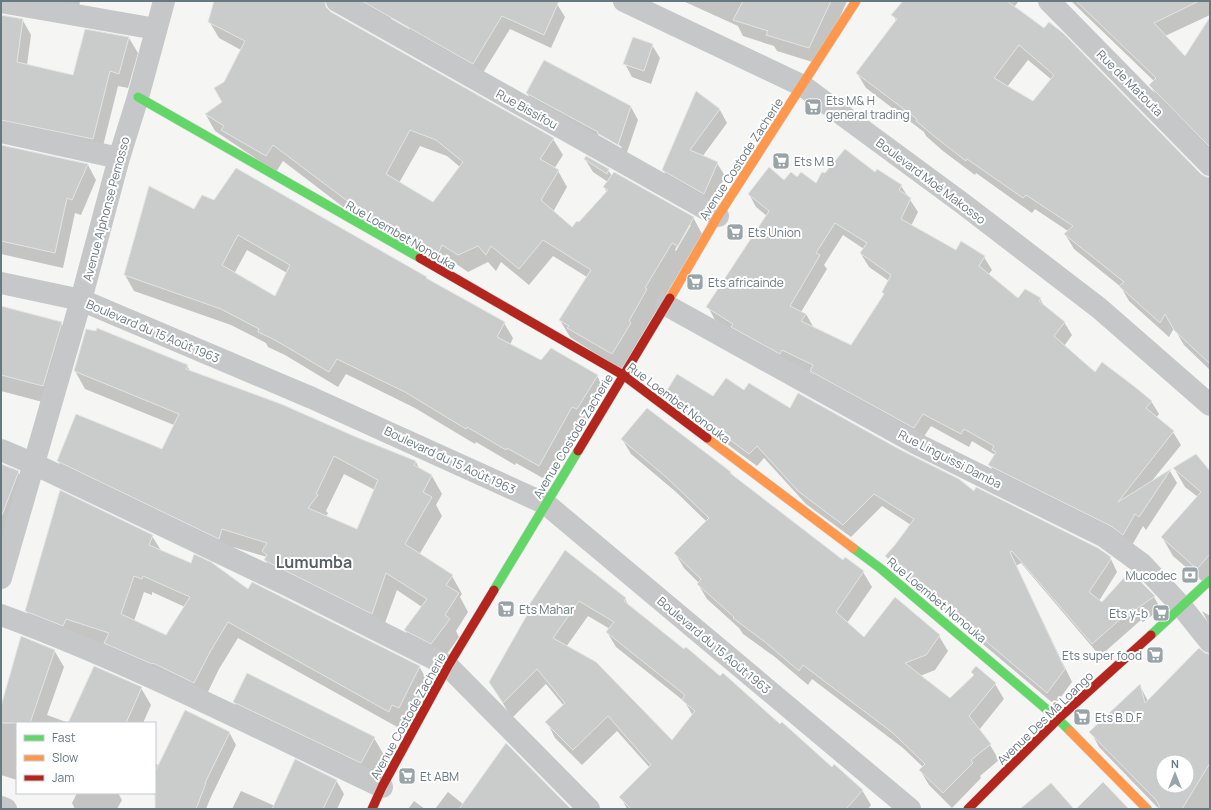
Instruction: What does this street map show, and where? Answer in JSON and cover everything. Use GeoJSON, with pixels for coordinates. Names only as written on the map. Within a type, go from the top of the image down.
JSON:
{"type":"FeatureCollection","features":[{"type":"Feature","properties":{"kind":"street","name":"Avenue Alphonse Pemosso"},"geometry":{"type":"LineString","coordinates":[[1,578],[5,552],[34,464],[82,300],[119,158],[138,98],[164,1]]}},
{"type":"Feature","properties":{"kind":"street","name":"Rue Bissifou"},"geometry":{"type":"LineString","coordinates":[[337,1],[718,216]]}},
{"type":"Feature","properties":{"kind":"street","name":"Boulevard Moé Makosso"},"geometry":{"type":"LineString","coordinates":[[624,1],[802,86],[962,203],[1099,308],[1210,405]]}},
{"type":"Feature","properties":{"kind":"street","name":"Avenue Costode Zacherie"},"geometry":{"type":"LineString","coordinates":[[372,809],[382,787],[448,666],[666,306],[718,216],[856,1]]}},
{"type":"Feature","properties":{"kind":"street","name":"Rue de Matouta"},"geometry":{"type":"LineString","coordinates":[[1049,1],[1210,165]]}},
{"type":"Feature","properties":{"kind":"street"},"geometry":{"type":"LineString","coordinates":[[1,2],[156,29]]}},
{"type":"Feature","properties":{"kind":"street","name":"Rue Loembet Nonouka"},"geometry":{"type":"LineString","coordinates":[[138,98],[624,375],[880,568],[1058,718],[1147,809]]}},
{"type":"Feature","properties":{"kind":"street"},"geometry":{"type":"LineString","coordinates":[[1,132],[119,158]]}},
{"type":"Feature","properties":{"kind":"street","name":"Boulevard du 15 Août 1963"},"geometry":{"type":"LineString","coordinates":[[1,283],[82,300],[312,398],[546,504],[910,809]]}},
{"type":"Feature","properties":{"kind":"street","name":"Rue Linguissi Damba"},"geometry":{"type":"LineString","coordinates":[[666,306],[916,443],[1105,538],[1142,564],[1182,607],[1210,642]]}},
{"type":"Feature","properties":{"kind":"street"},"geometry":{"type":"LineString","coordinates":[[1,450],[34,464],[289,586],[448,666],[589,809]]}},
{"type":"Feature","properties":{"kind":"street","name":"Avenue Des Mâ Loango"},"geometry":{"type":"LineString","coordinates":[[968,809],[1058,718],[1210,580]]}},
{"type":"Feature","properties":{"kind":"street"},"geometry":{"type":"LineString","coordinates":[[1,615],[42,630],[120,664],[382,787]]}},
{"type":"Feature","properties":{"kind":"street"},"geometry":{"type":"LineString","coordinates":[[1,807],[6,809]]}},
{"type":"Feature","properties":{"kind":"building"},"geometry":{"type":"Polygon","coordinates":[[[214,1],[325,1],[326,7],[331,12],[554,138],[540,159],[559,170],[541,200],[572,227],[577,221],[579,222],[608,190],[603,187],[614,172],[694,217],[678,246],[672,243],[645,288],[647,289],[629,321],[631,323],[612,354],[567,328],[569,326],[559,320],[591,270],[543,240],[519,269],[491,246],[486,255],[478,246],[458,255],[442,245],[438,254],[354,206],[273,145],[266,156],[221,130],[224,126],[205,114],[222,102],[214,88],[224,82],[245,41],[208,22],[214,1]],[[410,130],[386,174],[433,202],[463,162],[436,140],[410,130]]]}},
{"type":"Feature","properties":{"kind":"building"},"geometry":{"type":"Polygon","coordinates":[[[362,1],[559,1],[544,35],[502,16],[473,64],[362,1]]]}},
{"type":"Feature","properties":{"kind":"building"},"geometry":{"type":"Polygon","coordinates":[[[743,1],[831,1],[809,48],[766,35],[768,31],[733,20],[743,1]]]}},
{"type":"Feature","properties":{"kind":"building"},"geometry":{"type":"Polygon","coordinates":[[[903,1],[1007,1],[1044,28],[1049,22],[1063,33],[1201,174],[1206,177],[1210,177],[1210,364],[1174,330],[1165,314],[1160,323],[1119,286],[1124,282],[1064,234],[1073,226],[1026,195],[1023,198],[967,159],[966,161],[916,121],[917,119],[856,73],[897,19],[891,15],[903,1]],[[1019,45],[994,78],[1033,101],[1054,75],[1019,45]]]}},
{"type":"Feature","properties":{"kind":"building"},"geometry":{"type":"Polygon","coordinates":[[[1076,1],[1199,1],[1154,23],[1185,56],[1210,17],[1210,147],[1149,85],[1156,78],[1076,1]]]}},
{"type":"Feature","properties":{"kind":"building"},"geometry":{"type":"Polygon","coordinates":[[[1,15],[23,19],[17,62],[73,75],[85,29],[129,37],[119,74],[110,71],[93,139],[1,120],[1,15]]]}},
{"type":"Feature","properties":{"kind":"building"},"geometry":{"type":"Polygon","coordinates":[[[633,37],[653,44],[644,71],[623,64],[633,37]]]}},
{"type":"Feature","properties":{"kind":"building"},"geometry":{"type":"Polygon","coordinates":[[[544,60],[631,106],[618,145],[597,133],[598,132],[526,93],[544,60]]]}},
{"type":"Feature","properties":{"kind":"building"},"geometry":{"type":"Polygon","coordinates":[[[696,91],[720,109],[690,150],[718,162],[704,194],[662,170],[696,91]]]}},
{"type":"Feature","properties":{"kind":"building"},"geometry":{"type":"Polygon","coordinates":[[[1,145],[88,164],[72,200],[67,198],[55,253],[1,241],[1,145]]]}},
{"type":"Feature","properties":{"kind":"building"},"geometry":{"type":"Polygon","coordinates":[[[845,149],[875,172],[877,169],[902,185],[899,190],[911,198],[901,219],[956,250],[961,241],[985,256],[979,266],[1018,298],[1025,289],[1041,298],[1039,301],[1065,322],[1054,336],[1095,372],[1102,362],[1152,401],[1146,408],[1174,431],[1118,502],[1171,469],[1139,517],[1135,514],[1123,535],[1111,526],[988,465],[996,452],[992,450],[994,446],[964,429],[961,434],[923,414],[914,428],[810,371],[813,365],[782,350],[780,354],[731,327],[733,324],[706,307],[769,211],[748,194],[769,167],[784,180],[791,172],[797,177],[801,172],[816,183],[822,172],[825,173],[845,149]],[[835,223],[816,253],[820,255],[790,306],[806,314],[801,321],[851,345],[884,294],[882,292],[891,275],[860,253],[867,243],[835,223]]]}},
{"type":"Feature","properties":{"kind":"building"},"geometry":{"type":"Polygon","coordinates":[[[586,156],[609,169],[607,174],[584,159],[586,156]]]}},
{"type":"Feature","properties":{"kind":"building"},"geometry":{"type":"Polygon","coordinates":[[[236,168],[505,322],[497,337],[541,360],[551,348],[598,375],[577,409],[572,407],[539,466],[507,448],[506,450],[467,427],[466,429],[405,392],[337,359],[329,372],[275,340],[258,332],[259,329],[221,309],[124,275],[149,186],[194,209],[202,195],[214,200],[236,168]],[[238,235],[222,265],[275,296],[290,265],[238,235]]]}},
{"type":"Feature","properties":{"kind":"building"},"geometry":{"type":"Polygon","coordinates":[[[1,306],[62,322],[43,386],[1,375],[1,306]]]}},
{"type":"Feature","properties":{"kind":"building"},"geometry":{"type":"Polygon","coordinates":[[[97,328],[188,365],[186,369],[281,404],[356,437],[416,461],[414,465],[432,475],[423,492],[432,497],[405,544],[453,575],[446,585],[459,593],[445,615],[450,619],[431,644],[404,630],[427,599],[386,573],[372,614],[264,560],[267,555],[262,551],[267,543],[222,529],[219,539],[57,461],[76,414],[162,449],[179,414],[74,371],[86,329],[96,331],[97,328]],[[334,456],[316,494],[318,495],[308,508],[357,529],[378,480],[334,456]]]}},
{"type":"Feature","properties":{"kind":"building"},"geometry":{"type":"Polygon","coordinates":[[[677,374],[713,396],[726,378],[744,390],[749,383],[790,408],[798,393],[899,449],[959,479],[974,491],[976,487],[1098,548],[1111,557],[1089,592],[1102,602],[1130,571],[1155,596],[1135,610],[1133,608],[1092,644],[1012,551],[1010,552],[1065,669],[1047,693],[885,556],[914,519],[874,494],[843,525],[798,491],[757,446],[749,454],[666,392],[677,374]]]}},
{"type":"Feature","properties":{"kind":"building"},"geometry":{"type":"Polygon","coordinates":[[[647,408],[843,560],[845,557],[864,571],[836,612],[864,637],[895,597],[940,635],[926,655],[905,663],[950,698],[974,675],[971,672],[976,666],[996,683],[969,716],[991,744],[971,760],[973,763],[943,793],[919,770],[925,764],[893,733],[803,665],[799,671],[765,642],[733,618],[734,617],[697,584],[701,579],[674,553],[709,518],[666,477],[621,439],[647,408]]]}},
{"type":"Feature","properties":{"kind":"building"},"geometry":{"type":"Polygon","coordinates":[[[1196,454],[1210,471],[1210,554],[1197,569],[1161,537],[1201,492],[1173,468],[1196,454]]]}},
{"type":"Feature","properties":{"kind":"building"},"geometry":{"type":"Polygon","coordinates":[[[1,464],[19,471],[2,515],[1,515],[1,464]]]}},
{"type":"Feature","properties":{"kind":"building"},"geometry":{"type":"Polygon","coordinates":[[[60,490],[153,535],[149,545],[191,563],[194,554],[211,562],[248,589],[252,582],[420,666],[399,708],[392,705],[389,712],[228,622],[194,683],[153,663],[152,664],[104,643],[109,633],[66,619],[63,626],[25,611],[60,490]],[[134,576],[121,614],[166,635],[190,597],[143,576],[142,579],[134,576]]]}},
{"type":"Feature","properties":{"kind":"building"},"geometry":{"type":"Polygon","coordinates":[[[565,550],[626,598],[624,601],[684,649],[686,647],[720,676],[723,673],[780,724],[782,722],[832,767],[834,764],[863,790],[846,809],[631,809],[619,797],[651,765],[608,716],[573,750],[545,722],[565,703],[537,669],[503,703],[489,682],[527,615],[524,613],[565,550]],[[579,601],[553,638],[596,662],[672,740],[695,711],[682,700],[685,695],[606,632],[614,622],[579,601]]]}},
{"type":"Feature","properties":{"kind":"building"},"geometry":{"type":"Polygon","coordinates":[[[21,636],[55,650],[30,722],[1,723],[1,706],[21,636]]]}},
{"type":"Feature","properties":{"kind":"building"},"geometry":{"type":"Polygon","coordinates":[[[1199,648],[1205,653],[1210,654],[1210,763],[1195,788],[1195,754],[1155,754],[1155,794],[1191,794],[1182,809],[1159,809],[1159,805],[1156,800],[1089,732],[1140,684],[1145,703],[1199,648]]]}},
{"type":"Feature","properties":{"kind":"building"},"geometry":{"type":"Polygon","coordinates":[[[94,666],[142,687],[126,722],[68,722],[94,666]]]}},
{"type":"Feature","properties":{"kind":"building"},"geometry":{"type":"Polygon","coordinates":[[[247,673],[375,737],[361,763],[233,702],[247,673]]]}},
{"type":"Feature","properties":{"kind":"building"},"geometry":{"type":"Polygon","coordinates":[[[185,710],[230,732],[205,783],[196,809],[155,809],[156,770],[185,710]]]}},
{"type":"Feature","properties":{"kind":"building"},"geometry":{"type":"Polygon","coordinates":[[[506,743],[571,809],[459,809],[506,743]]]}},
{"type":"Feature","properties":{"kind":"building"},"geometry":{"type":"Polygon","coordinates":[[[295,759],[337,780],[323,809],[272,809],[295,759]]]}},
{"type":"Feature","properties":{"kind":"building"},"geometry":{"type":"Polygon","coordinates":[[[1103,782],[1129,809],[1076,809],[1103,782]]]}},
{"type":"Feature","properties":{"kind":"building"},"geometry":{"type":"Polygon","coordinates":[[[1051,783],[1074,809],[1020,809],[1051,783]]]}},
{"type":"Feature","properties":{"kind":"traffic: fast"},"geometry":{"type":"LineString","coordinates":[[138,97],[420,258]]}},
{"type":"Feature","properties":{"kind":"traffic: fast"},"geometry":{"type":"LineString","coordinates":[[494,590],[578,451]]}},
{"type":"Feature","properties":{"kind":"traffic: fast"},"geometry":{"type":"LineString","coordinates":[[853,548],[880,568],[1058,719],[1070,731]]}},
{"type":"Feature","properties":{"kind":"traffic: fast"},"geometry":{"type":"LineString","coordinates":[[1151,635],[1210,580]]}},
{"type":"Feature","properties":{"kind":"traffic: slow"},"geometry":{"type":"LineString","coordinates":[[670,298],[718,216],[856,1]]}},
{"type":"Feature","properties":{"kind":"traffic: slow"},"geometry":{"type":"LineString","coordinates":[[707,438],[853,548]]}},
{"type":"Feature","properties":{"kind":"traffic: slow"},"geometry":{"type":"LineString","coordinates":[[1070,731],[1147,809]]}},
{"type":"Feature","properties":{"kind":"traffic: jam"},"geometry":{"type":"LineString","coordinates":[[420,258],[623,375],[707,438]]}},
{"type":"Feature","properties":{"kind":"traffic: jam"},"geometry":{"type":"LineString","coordinates":[[578,451],[670,298]]}},
{"type":"Feature","properties":{"kind":"traffic: jam"},"geometry":{"type":"LineString","coordinates":[[372,809],[382,787],[448,666],[494,590]]}},
{"type":"Feature","properties":{"kind":"traffic: jam"},"geometry":{"type":"LineString","coordinates":[[968,809],[1058,719],[1151,635]]}},
{"type":"Feature","properties":{"kind":"place","name":"Ets M& H general trading"},"geometry":{"type":"Point","coordinates":[813,107]}},
{"type":"Feature","properties":{"kind":"place","name":"Ets M B"},"geometry":{"type":"Point","coordinates":[781,161]}},
{"type":"Feature","properties":{"kind":"place","name":"Ets Union"},"geometry":{"type":"Point","coordinates":[735,232]}},
{"type":"Feature","properties":{"kind":"place","name":"Ets africainde"},"geometry":{"type":"Point","coordinates":[695,282]}},
{"type":"Feature","properties":{"kind":"place","name":"Mucodec"},"geometry":{"type":"Point","coordinates":[1190,575]}},
{"type":"Feature","properties":{"kind":"place","name":"Ets Mahar"},"geometry":{"type":"Point","coordinates":[506,609]}},
{"type":"Feature","properties":{"kind":"place","name":"Ets y-b"},"geometry":{"type":"Point","coordinates":[1161,613]}},
{"type":"Feature","properties":{"kind":"place","name":"Ets super food"},"geometry":{"type":"Point","coordinates":[1155,655]}},
{"type":"Feature","properties":{"kind":"place","name":"Ets B.D.F"},"geometry":{"type":"Point","coordinates":[1082,717]}},
{"type":"Feature","properties":{"kind":"place","name":"Et ABM"},"geometry":{"type":"Point","coordinates":[407,776]}},
{"type":"Feature","properties":{"kind":"district","name":"Lumumba"},"geometry":{"type":"Point","coordinates":[314,562]}}]}
